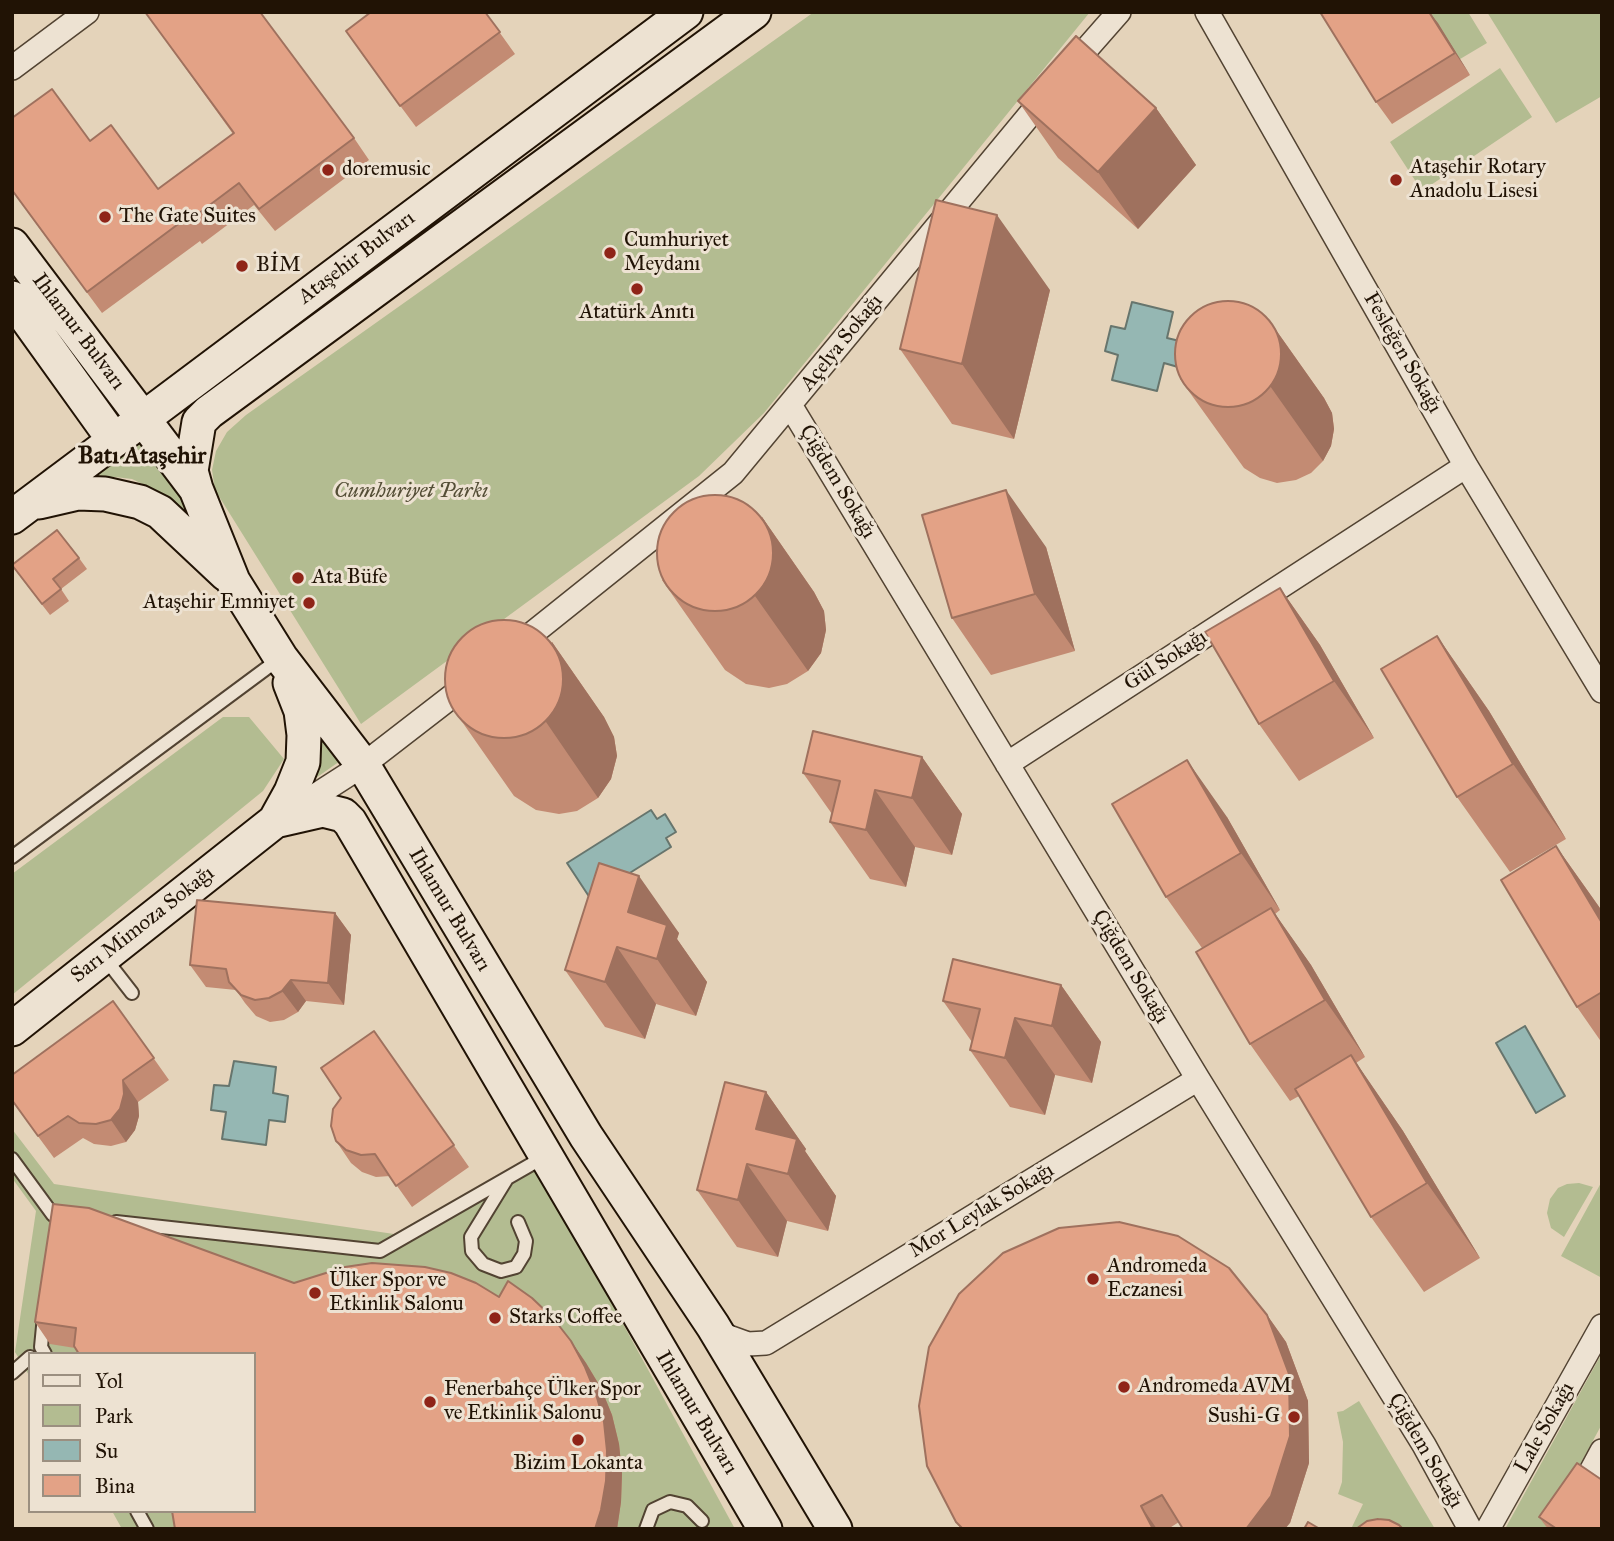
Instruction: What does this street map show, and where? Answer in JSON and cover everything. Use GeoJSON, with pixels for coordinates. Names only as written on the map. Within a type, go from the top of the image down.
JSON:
{"type":"FeatureCollection","features":[{"type":"Feature","properties":{"kind":"main road","name":"Ataşehir Bulvarı"},"geometry":{"type":"LineString","coordinates":[[21,511],[686,12]]}},
{"type":"Feature","properties":{"kind":"main road","name":"Ataşehir Bulvarı"},"geometry":{"type":"LineString","coordinates":[[196,489],[191,471],[193,448],[199,422],[209,412],[754,12]]}},
{"type":"Feature","properties":{"kind":"main road","name":"Ihlamur Bulvarı"},"geometry":{"type":"LineString","coordinates":[[12,245],[196,489],[233,581],[281,657],[363,765],[586,1136],[713,1326],[835,1529]]}},
{"type":"Feature","properties":{"kind":"main road","name":"Ihlamur Bulvarı"},"geometry":{"type":"LineString","coordinates":[[12,298],[114,440]]}},
{"type":"Feature","properties":{"kind":"main road"},"geometry":{"type":"LineString","coordinates":[[21,511],[78,493],[105,494],[140,502],[160,512],[233,581]]}},
{"type":"Feature","properties":{"kind":"main road"},"geometry":{"type":"LineString","coordinates":[[275,821],[303,762],[304,735],[301,712],[281,657]]}},
{"type":"Feature","properties":{"kind":"main road","name":"Ihlamur Bulvarı"},"geometry":{"type":"LineString","coordinates":[[275,821],[323,810],[343,816],[350,822],[544,1157],[765,1529]]}},
{"type":"Feature","properties":{"kind":"main road","name":"Sarı Mimoza Sokağı"},"geometry":{"type":"LineString","coordinates":[[12,1029],[275,821]]}},
{"type":"Feature","properties":{"kind":"street"},"geometry":{"type":"LineString","coordinates":[[12,68],[87,12]]}},
{"type":"Feature","properties":{"kind":"street","name":"Açelya Sokağı"},"geometry":{"type":"LineString","coordinates":[[275,821],[363,765],[733,473],[1047,94],[1119,12]]}},
{"type":"Feature","properties":{"kind":"street","name":"Fesleğen Sokağı"},"geometry":{"type":"LineString","coordinates":[[1207,12],[1466,467],[1602,691]]}},
{"type":"Feature","properties":{"kind":"street","name":"Çiğdem Sokağı"},"geometry":{"type":"LineString","coordinates":[[790,405],[1198,1079],[1424,1445],[1470,1529]]}},
{"type":"Feature","properties":{"kind":"street","name":"Gül Sokağı"},"geometry":{"type":"LineString","coordinates":[[1007,764],[1466,467]]}},
{"type":"Feature","properties":{"kind":"street","name":"Mor Leylak Sokağı"},"geometry":{"type":"LineString","coordinates":[[766,1343],[1198,1079]]}},
{"type":"Feature","properties":{"kind":"street","name":"Ihlamur Bulvarı"},"geometry":{"type":"LineString","coordinates":[[713,1326],[726,1336],[748,1344],[766,1343]]}},
{"type":"Feature","properties":{"kind":"street","name":"Lale Sokağı"},"geometry":{"type":"LineString","coordinates":[[1488,1529],[1602,1326]]}},
{"type":"Feature","properties":{"kind":"street"},"geometry":{"type":"LineString","coordinates":[[1560,1529],[1602,1451]]}},
{"type":"Feature","properties":{"kind":"lane"},"geometry":{"type":"LineString","coordinates":[[12,857],[281,657]]}},
{"type":"Feature","properties":{"kind":"lane"},"geometry":{"type":"LineString","coordinates":[[104,957],[132,993]]}},
{"type":"Feature","properties":{"kind":"lane"},"geometry":{"type":"LineString","coordinates":[[107,1221],[380,1251],[544,1157]]}},
{"type":"Feature","properties":{"kind":"lane"},"geometry":{"type":"LineString","coordinates":[[12,1159],[52,1221],[67,1216]]}},
{"type":"Feature","properties":{"kind":"lane"},"geometry":{"type":"LineString","coordinates":[[508,1177],[471,1237],[472,1251],[483,1265],[500,1271],[516,1267],[524,1254],[526,1241],[518,1222]]}},
{"type":"Feature","properties":{"kind":"lane"},"geometry":{"type":"LineString","coordinates":[[37,1352],[45,1307]]}},
{"type":"Feature","properties":{"kind":"lane"},"geometry":{"type":"LineString","coordinates":[[12,1373],[28,1360]]}},
{"type":"Feature","properties":{"kind":"lane"},"geometry":{"type":"LineString","coordinates":[[646,1529],[653,1510],[670,1502],[687,1506],[702,1521]]}},
{"type":"Feature","properties":{"kind":"lane"},"geometry":{"type":"LineString","coordinates":[[138,1513],[147,1529]]}},
{"type":"Feature","properties":{"kind":"green space","name":"Cumhuriyet Parkı"},"geometry":{"type":"Polygon","coordinates":[[[814,12],[1090,12],[764,413],[699,476],[361,724],[215,490],[212,470],[216,451],[227,432],[246,415],[814,12]]]}},
{"type":"Feature","properties":{"kind":"green space"},"geometry":{"type":"Polygon","coordinates":[[[1412,12],[1468,12],[1487,43],[1445,68],[1412,12]]]}},
{"type":"Feature","properties":{"kind":"green space"},"geometry":{"type":"Polygon","coordinates":[[[1487,12],[1602,12],[1602,96],[1556,123],[1487,12]]]}},
{"type":"Feature","properties":{"kind":"green space"},"geometry":{"type":"Polygon","coordinates":[[[1500,68],[1532,117],[1422,191],[1390,142],[1500,68]]]}},
{"type":"Feature","properties":{"kind":"green space"},"geometry":{"type":"Polygon","coordinates":[[[145,438],[192,516],[189,518],[157,491],[132,479],[115,477],[86,481],[145,438]]]}},
{"type":"Feature","properties":{"kind":"green space"},"geometry":{"type":"Polygon","coordinates":[[[311,712],[343,759],[303,787],[311,712]]]}},
{"type":"Feature","properties":{"kind":"green space"},"geometry":{"type":"Polygon","coordinates":[[[223,717],[249,717],[284,759],[263,791],[12,995],[12,874],[223,717]]]}},
{"type":"Feature","properties":{"kind":"green space","name":"Ülker Spor ve Etkinlik Salonu"},"geometry":{"type":"Polygon","coordinates":[[[12,1129],[54,1184],[394,1234],[532,1157],[735,1529],[122,1529],[113,1513],[256,1513],[256,1352],[28,1352],[28,1374],[15,1352],[36,1211],[12,1178],[12,1129]]]}},
{"type":"Feature","properties":{"kind":"green space"},"geometry":{"type":"Polygon","coordinates":[[[1602,1181],[1602,1278],[1561,1256],[1602,1181]]]}},
{"type":"Feature","properties":{"kind":"green space"},"geometry":{"type":"Polygon","coordinates":[[[1579,1183],[1593,1187],[1564,1237],[1551,1228],[1547,1213],[1550,1199],[1558,1188],[1579,1183]]]}},
{"type":"Feature","properties":{"kind":"green space"},"geometry":{"type":"Polygon","coordinates":[[[1602,1353],[1602,1424],[1545,1529],[1505,1529],[1602,1353]]]}},
{"type":"Feature","properties":{"kind":"green space"},"geometry":{"type":"Polygon","coordinates":[[[1359,1401],[1435,1529],[1351,1529],[1363,1504],[1338,1494],[1342,1482],[1343,1442],[1337,1412],[1359,1401]]]}},
{"type":"Feature","properties":{"kind":"water"},"geometry":{"type":"Polygon","coordinates":[[[1132,302],[1173,312],[1167,338],[1184,342],[1178,367],[1164,363],[1157,391],[1112,380],[1118,355],[1105,351],[1111,326],[1125,329],[1132,302]]]}},
{"type":"Feature","properties":{"kind":"water"},"geometry":{"type":"Polygon","coordinates":[[[651,810],[657,819],[665,814],[676,832],[666,838],[671,847],[590,898],[567,863],[651,810]]]}},
{"type":"Feature","properties":{"kind":"water"},"geometry":{"type":"Polygon","coordinates":[[[1525,1026],[1565,1096],[1536,1113],[1496,1043],[1525,1026]]]}},
{"type":"Feature","properties":{"kind":"water"},"geometry":{"type":"Polygon","coordinates":[[[234,1061],[276,1067],[273,1093],[288,1096],[285,1122],[269,1120],[266,1145],[222,1139],[226,1112],[211,1110],[214,1085],[229,1086],[234,1061]]]}},
{"type":"Feature","properties":{"kind":"building"},"geometry":{"type":"Polygon","coordinates":[[[145,12],[260,12],[354,138],[259,209],[239,183],[187,222],[185,219],[87,292],[12,190],[12,118],[52,89],[90,141],[111,125],[158,189],[234,133],[145,12]]]}},
{"type":"Feature","properties":{"kind":"building"},"geometry":{"type":"Polygon","coordinates":[[[371,12],[485,12],[500,32],[400,106],[346,31],[371,12]]]}},
{"type":"Feature","properties":{"kind":"building"},"geometry":{"type":"Polygon","coordinates":[[[1320,12],[1429,12],[1455,53],[1376,102],[1320,12]]]}},
{"type":"Feature","properties":{"kind":"building"},"geometry":{"type":"Polygon","coordinates":[[[1076,36],[1156,108],[1098,172],[1018,101],[1076,36]]]}},
{"type":"Feature","properties":{"kind":"building"},"geometry":{"type":"Polygon","coordinates":[[[936,200],[997,215],[962,364],[900,349],[936,200]]]}},
{"type":"Feature","properties":{"kind":"building"},"geometry":{"type":"Polygon","coordinates":[[[1228,301],[1248,305],[1266,316],[1277,334],[1281,354],[1277,374],[1266,392],[1248,403],[1228,407],[1208,403],[1190,392],[1179,374],[1175,354],[1179,334],[1190,316],[1208,305],[1228,301]]]}},
{"type":"Feature","properties":{"kind":"building"},"geometry":{"type":"Polygon","coordinates":[[[1006,490],[1035,594],[952,618],[922,515],[1006,490]]]}},
{"type":"Feature","properties":{"kind":"building"},"geometry":{"type":"Polygon","coordinates":[[[715,495],[737,499],[756,512],[769,531],[773,553],[769,575],[756,594],[737,607],[715,611],[693,607],[674,594],[661,575],[657,553],[661,531],[674,512],[693,499],[715,495]]]}},
{"type":"Feature","properties":{"kind":"building"},"geometry":{"type":"Polygon","coordinates":[[[57,530],[79,558],[53,579],[61,589],[42,604],[12,565],[57,530]]]}},
{"type":"Feature","properties":{"kind":"building"},"geometry":{"type":"Polygon","coordinates":[[[1280,588],[1334,681],[1259,724],[1205,632],[1280,588]]]}},
{"type":"Feature","properties":{"kind":"building"},"geometry":{"type":"Polygon","coordinates":[[[504,620],[527,624],[546,637],[559,656],[563,679],[559,702],[546,721],[527,734],[504,738],[481,734],[462,721],[449,702],[445,679],[449,656],[462,637],[481,624],[504,620]]]}},
{"type":"Feature","properties":{"kind":"building"},"geometry":{"type":"Polygon","coordinates":[[[1437,636],[1513,764],[1457,797],[1381,669],[1437,636]]]}},
{"type":"Feature","properties":{"kind":"building"},"geometry":{"type":"Polygon","coordinates":[[[813,731],[922,757],[912,798],[875,790],[866,830],[830,822],[840,781],[803,773],[813,731]]]}},
{"type":"Feature","properties":{"kind":"building"},"geometry":{"type":"Polygon","coordinates":[[[1187,760],[1241,853],[1166,897],[1112,804],[1187,760]]]}},
{"type":"Feature","properties":{"kind":"building"},"geometry":{"type":"Polygon","coordinates":[[[1556,846],[1602,923],[1602,992],[1577,1007],[1501,880],[1556,846]]]}},
{"type":"Feature","properties":{"kind":"building"},"geometry":{"type":"Polygon","coordinates":[[[599,863],[639,876],[628,912],[667,925],[657,959],[617,947],[605,982],[565,970],[599,863]]]}},
{"type":"Feature","properties":{"kind":"building"},"geometry":{"type":"Polygon","coordinates":[[[197,900],[335,913],[328,983],[291,980],[282,991],[269,998],[255,1000],[241,995],[229,982],[226,969],[190,965],[197,900]]]}},
{"type":"Feature","properties":{"kind":"building"},"geometry":{"type":"Polygon","coordinates":[[[1271,908],[1325,1000],[1250,1044],[1196,952],[1271,908]]]}},
{"type":"Feature","properties":{"kind":"building"},"geometry":{"type":"Polygon","coordinates":[[[953,959],[1061,985],[1052,1026],[1015,1018],[1005,1058],[970,1050],[980,1009],[943,1001],[953,959]]]}},
{"type":"Feature","properties":{"kind":"building"},"geometry":{"type":"Polygon","coordinates":[[[113,1001],[154,1058],[123,1080],[124,1094],[120,1109],[111,1120],[96,1124],[79,1123],[68,1116],[38,1136],[12,1100],[12,1075],[113,1001]]]}},
{"type":"Feature","properties":{"kind":"building"},"geometry":{"type":"Polygon","coordinates":[[[374,1031],[454,1145],[396,1186],[375,1154],[361,1155],[346,1150],[336,1141],[331,1126],[333,1109],[341,1098],[321,1068],[374,1031]]]}},
{"type":"Feature","properties":{"kind":"building"},"geometry":{"type":"Polygon","coordinates":[[[1351,1055],[1427,1183],[1371,1217],[1295,1089],[1351,1055]]]}},
{"type":"Feature","properties":{"kind":"building"},"geometry":{"type":"Polygon","coordinates":[[[725,1082],[766,1092],[756,1129],[797,1139],[788,1174],[747,1164],[738,1200],[697,1190],[725,1082]]]}},
{"type":"Feature","properties":{"kind":"building","name":"Ülker Spor ve Etkinlik Salonu"},"geometry":{"type":"Polygon","coordinates":[[[53,1204],[89,1208],[294,1283],[345,1267],[372,1263],[425,1267],[451,1273],[476,1283],[499,1297],[508,1281],[532,1298],[553,1318],[571,1341],[596,1394],[604,1422],[607,1451],[606,1481],[595,1529],[175,1529],[172,1513],[256,1513],[256,1352],[78,1352],[74,1346],[76,1328],[35,1322],[53,1204]]]}},
{"type":"Feature","properties":{"kind":"building","name":"Andromeda AVM"},"geometry":{"type":"Polygon","coordinates":[[[1119,1222],[1178,1236],[1229,1268],[1267,1315],[1289,1374],[1290,1436],[1271,1496],[1246,1529],[1183,1529],[1162,1495],[1141,1506],[1153,1529],[963,1529],[956,1522],[927,1466],[919,1406],[929,1347],[959,1294],[1003,1253],[1059,1228],[1119,1222]]]}},
{"type":"Feature","properties":{"kind":"building"},"geometry":{"type":"Polygon","coordinates":[[[1577,1463],[1602,1480],[1602,1529],[1557,1529],[1539,1517],[1577,1463]]]}},
{"type":"Feature","properties":{"kind":"building"},"geometry":{"type":"Polygon","coordinates":[[[1389,1520],[1403,1529],[1356,1529],[1367,1521],[1389,1520]]]}},
{"type":"Feature","properties":{"kind":"building"},"geometry":{"type":"Polygon","coordinates":[[[1308,1522],[1320,1529],[1304,1529],[1308,1522]]]}},
{"type":"Feature","properties":{"kind":"place","name":"doremusic"},"geometry":{"type":"Point","coordinates":[328,170]}},
{"type":"Feature","properties":{"kind":"place","name":"Ataşehir Rotary Anadolu Lisesi"},"geometry":{"type":"Point","coordinates":[1396,180]}},
{"type":"Feature","properties":{"kind":"place","name":"The Gate Suites"},"geometry":{"type":"Point","coordinates":[105,217]}},
{"type":"Feature","properties":{"kind":"place","name":"Cumhuriyet Meydanı"},"geometry":{"type":"Point","coordinates":[610,253]}},
{"type":"Feature","properties":{"kind":"place","name":"BİM"},"geometry":{"type":"Point","coordinates":[242,266]}},
{"type":"Feature","properties":{"kind":"place","name":"Atatürk Anıtı"},"geometry":{"type":"Point","coordinates":[637,289]}},
{"type":"Feature","properties":{"kind":"place","name":"Ata Büfe"},"geometry":{"type":"Point","coordinates":[298,578]}},
{"type":"Feature","properties":{"kind":"place","name":"Ataşehir Emniyet"},"geometry":{"type":"Point","coordinates":[309,603]}},
{"type":"Feature","properties":{"kind":"place","name":"Andromeda Eczanesi"},"geometry":{"type":"Point","coordinates":[1093,1279]}},
{"type":"Feature","properties":{"kind":"place","name":"Ülker Spor ve Etkinlik Salonu"},"geometry":{"type":"Point","coordinates":[315,1293]}},
{"type":"Feature","properties":{"kind":"place","name":"Starks Coffee"},"geometry":{"type":"Point","coordinates":[495,1318]}},
{"type":"Feature","properties":{"kind":"place","name":"Andromeda AVM"},"geometry":{"type":"Point","coordinates":[1124,1387]}},
{"type":"Feature","properties":{"kind":"place","name":"Fenerbahçe Ülker Spor ve Etkinlik Salonu"},"geometry":{"type":"Point","coordinates":[430,1402]}},
{"type":"Feature","properties":{"kind":"place","name":"Sushi-G"},"geometry":{"type":"Point","coordinates":[1294,1417]}},
{"type":"Feature","properties":{"kind":"place","name":"Bizim Lokanta"},"geometry":{"type":"Point","coordinates":[578,1440]}},
{"type":"Feature","properties":{"kind":"district","name":"Batı Ataşehir"},"geometry":{"type":"Point","coordinates":[142,457]}}]}
